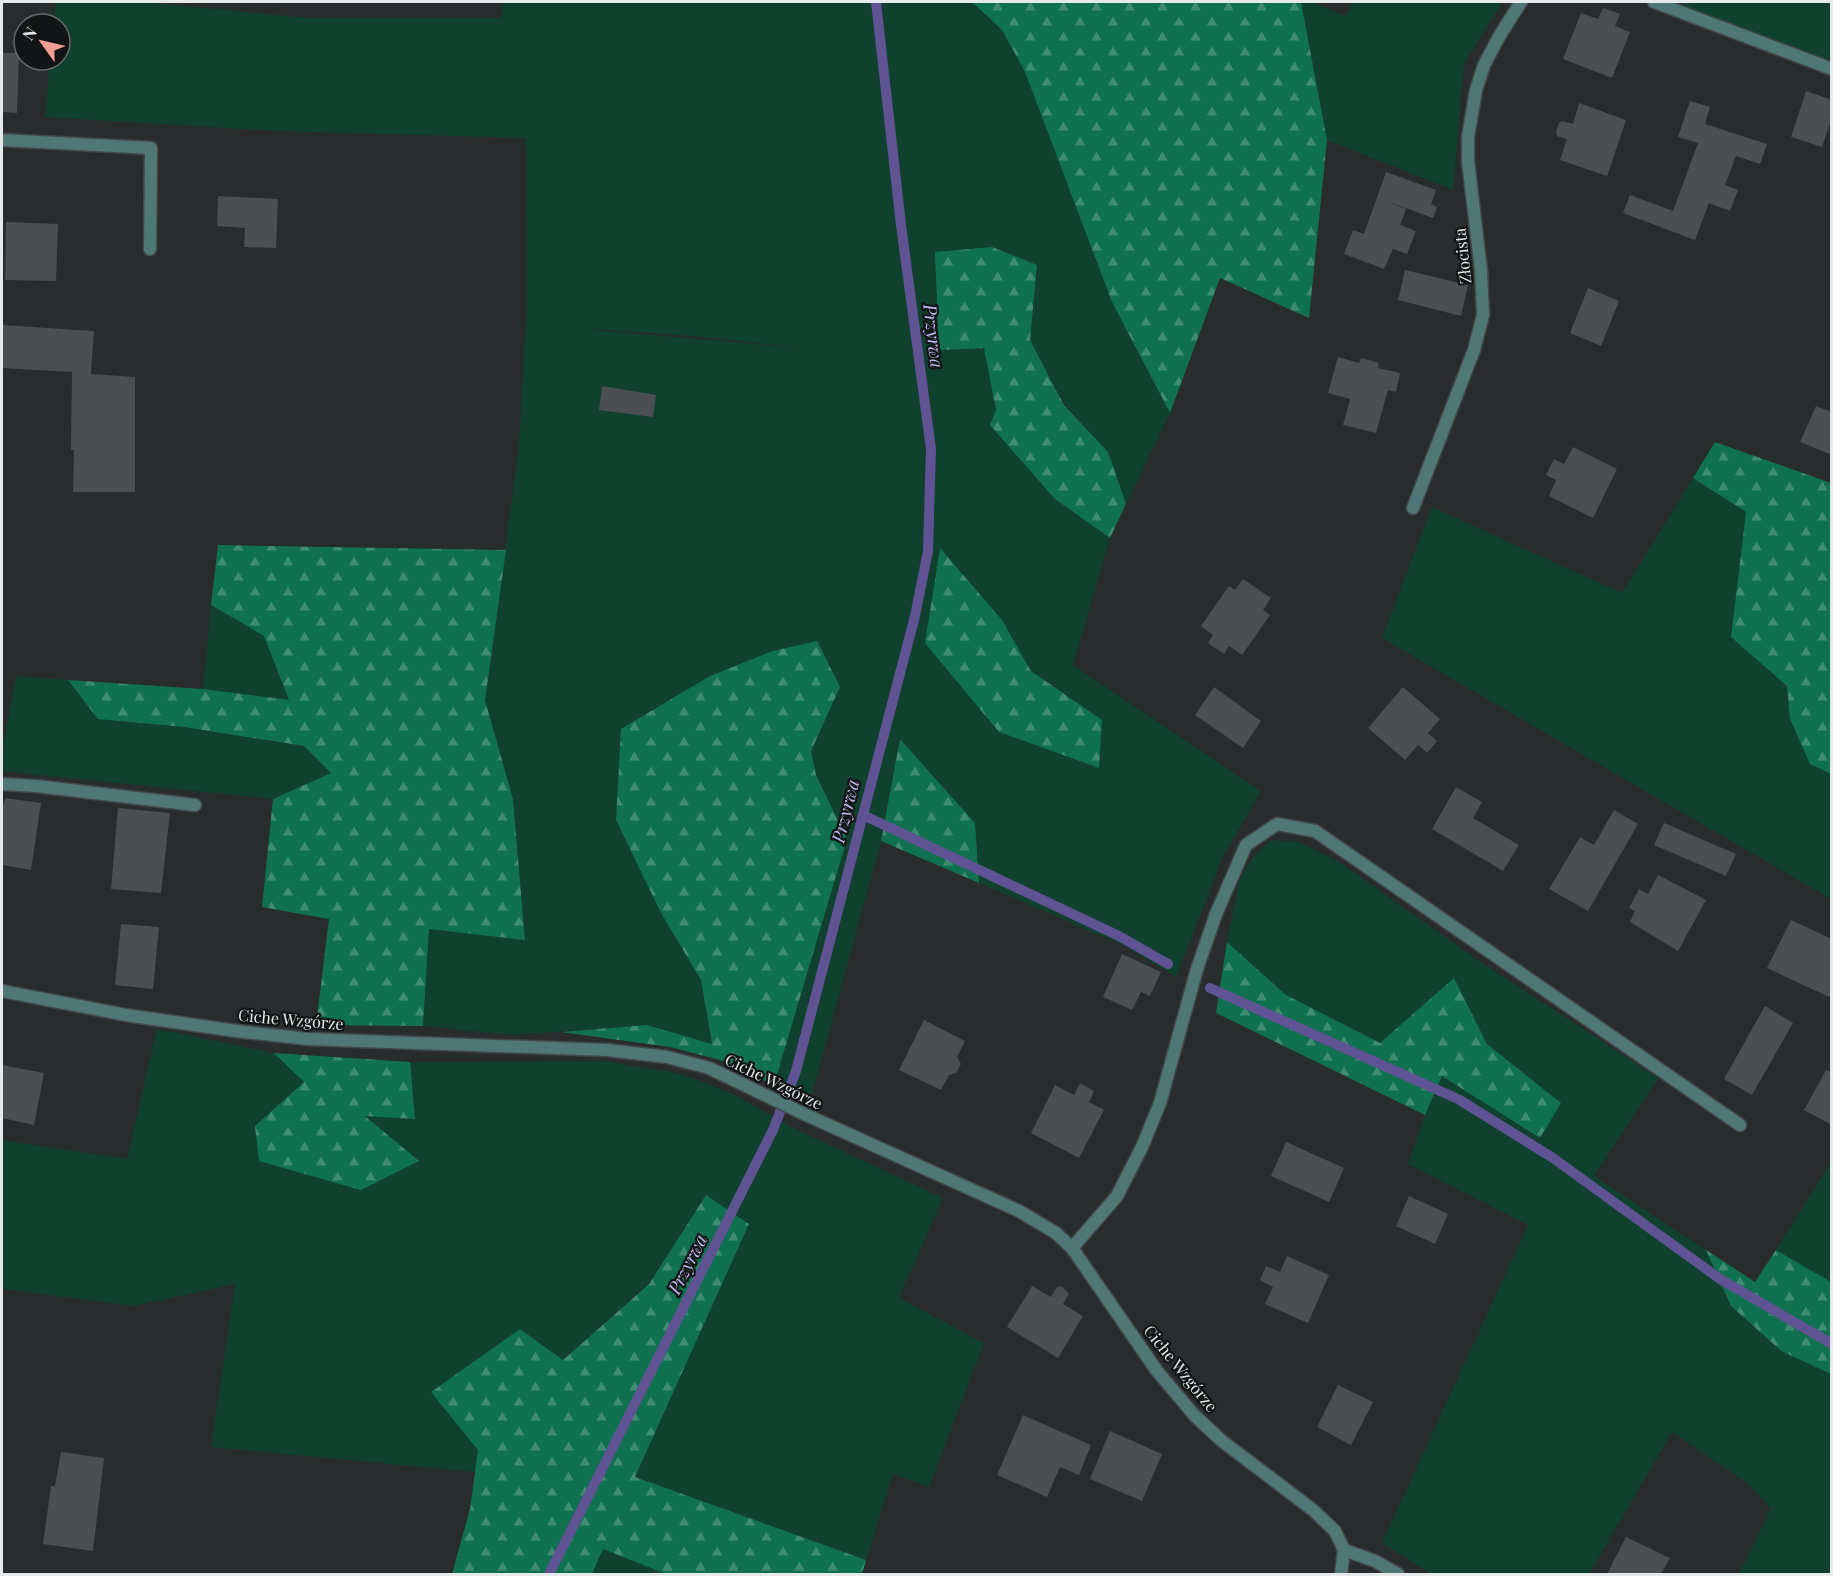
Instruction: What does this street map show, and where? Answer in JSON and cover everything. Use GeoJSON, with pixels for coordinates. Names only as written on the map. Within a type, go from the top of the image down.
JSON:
{"type":"FeatureCollection","features":[{"type":"Feature","properties":{"kind":"street","name":"Złocista"},"geometry":{"type":"LineString","coordinates":[[1413,508],[1474,350],[1483,315],[1481,270],[1468,160],[1468,136],[1476,90],[1484,65],[1521,2]]}},
{"type":"Feature","properties":{"kind":"street"},"geometry":{"type":"LineString","coordinates":[[1654,2],[1832,69]]}},
{"type":"Feature","properties":{"kind":"street"},"geometry":{"type":"LineString","coordinates":[[2,140],[151,148],[150,249]]}},
{"type":"Feature","properties":{"kind":"street"},"geometry":{"type":"LineString","coordinates":[[2,784],[195,805]]}},
{"type":"Feature","properties":{"kind":"street"},"geometry":{"type":"LineString","coordinates":[[1072,1248],[1117,1196],[1142,1147],[1160,1103],[1197,969],[1216,914],[1246,845],[1277,824],[1315,831],[1740,1125]]}},
{"type":"Feature","properties":{"kind":"street","name":"Ciche Wzgórze"},"geometry":{"type":"LineString","coordinates":[[2,991],[126,1015],[236,1032],[308,1038],[607,1050],[667,1057],[709,1068],[1019,1212],[1056,1233],[1072,1248],[1157,1371],[1195,1416],[1222,1441],[1313,1510],[1335,1531],[1344,1550]]}},
{"type":"Feature","properties":{"kind":"street"},"geometry":{"type":"LineString","coordinates":[[1341,1575],[1344,1550],[1375,1561],[1398,1575]]}},
{"type":"Feature","properties":{"kind":"green space"},"geometry":{"type":"Polygon","coordinates":[[[56,2],[143,2],[308,18],[501,18],[503,2],[972,2],[1002,30],[1025,72],[1112,302],[1170,413],[1126,504],[1108,452],[1065,405],[1030,340],[1037,265],[939,350],[984,347],[996,410],[1055,499],[1110,538],[1073,665],[1261,791],[1223,856],[1176,977],[1125,946],[979,883],[975,823],[900,739],[881,841],[812,1094],[804,1101],[774,1085],[847,839],[816,775],[811,751],[840,687],[661,913],[701,980],[712,1044],[647,1025],[512,1035],[423,1026],[429,929],[525,939],[513,799],[485,700],[519,446],[527,303],[526,138],[278,131],[45,117],[49,72],[72,72],[72,12],[55,12],[56,2]],[[592,329],[804,348],[693,336],[592,329]],[[1002,620],[925,643],[1102,720],[1031,671],[1002,620]]]}},
{"type":"Feature","properties":{"kind":"green space"},"geometry":{"type":"Polygon","coordinates":[[[972,2],[1301,2],[1327,140],[1309,318],[1220,278],[1170,413],[1112,302],[1025,72],[1002,30],[972,2]]]}},
{"type":"Feature","properties":{"kind":"green space"},"geometry":{"type":"Polygon","coordinates":[[[1301,2],[1311,2],[1346,16],[1353,2],[1502,2],[1464,64],[1453,190],[1327,140],[1301,2]]]}},
{"type":"Feature","properties":{"kind":"green space"},"geometry":{"type":"Polygon","coordinates":[[[1672,2],[1831,2],[1831,64],[1672,2]]]}},
{"type":"Feature","properties":{"kind":"green space"},"geometry":{"type":"Polygon","coordinates":[[[992,247],[1037,265],[1030,340],[1064,405],[1108,452],[1126,504],[1110,538],[1055,499],[990,425],[996,410],[984,348],[939,350],[935,252],[992,247]]]}},
{"type":"Feature","properties":{"kind":"green space"},"geometry":{"type":"Polygon","coordinates":[[[1715,442],[1831,483],[1831,774],[1810,764],[1790,719],[1787,686],[1731,637],[1746,512],[1693,478],[1715,442]]]}},
{"type":"Feature","properties":{"kind":"green space"},"geometry":{"type":"Polygon","coordinates":[[[1693,478],[1746,512],[1731,637],[1787,686],[1790,719],[1810,764],[1831,774],[1831,899],[1382,638],[1432,507],[1622,593],[1693,478]]]}},
{"type":"Feature","properties":{"kind":"green space"},"geometry":{"type":"Polygon","coordinates":[[[218,545],[506,550],[485,700],[513,799],[525,940],[429,929],[423,1026],[316,1025],[329,919],[262,907],[273,799],[331,773],[304,746],[184,727],[98,719],[68,680],[203,689],[289,700],[264,636],[211,605],[218,545]]]}},
{"type":"Feature","properties":{"kind":"green space"},"geometry":{"type":"Polygon","coordinates":[[[940,548],[1002,620],[1031,671],[1102,720],[1099,768],[999,732],[925,643],[940,548]]]}},
{"type":"Feature","properties":{"kind":"green space"},"geometry":{"type":"Polygon","coordinates":[[[211,605],[264,636],[289,700],[203,689],[211,605]]]}},
{"type":"Feature","properties":{"kind":"green space"},"geometry":{"type":"Polygon","coordinates":[[[817,641],[840,687],[811,751],[816,775],[847,839],[774,1085],[720,1060],[670,1047],[561,1032],[647,1025],[712,1044],[701,980],[661,913],[616,820],[621,729],[710,676],[773,651],[817,641]]]}},
{"type":"Feature","properties":{"kind":"green space"},"geometry":{"type":"Polygon","coordinates":[[[16,676],[68,680],[98,719],[184,727],[304,746],[331,773],[273,799],[2,771],[2,753],[16,676]]]}},
{"type":"Feature","properties":{"kind":"green space"},"geometry":{"type":"Polygon","coordinates":[[[900,739],[975,823],[979,883],[881,841],[900,739]]]}},
{"type":"Feature","properties":{"kind":"green space"},"geometry":{"type":"Polygon","coordinates":[[[1271,840],[1299,842],[1339,862],[1475,958],[1658,1078],[1594,1176],[1706,1250],[1731,1306],[1781,1351],[1831,1374],[1831,1574],[1739,1574],[1771,1508],[1746,1482],[1672,1432],[1589,1574],[1431,1574],[1382,1543],[1528,1225],[1408,1164],[1425,1115],[1442,1076],[1540,1138],[1561,1103],[1487,1044],[1454,979],[1380,1044],[1286,995],[1227,942],[1239,882],[1253,857],[1271,840]]]}},
{"type":"Feature","properties":{"kind":"green space"},"geometry":{"type":"Polygon","coordinates":[[[1227,942],[1286,995],[1380,1043],[1454,978],[1487,1044],[1561,1103],[1540,1138],[1442,1076],[1425,1115],[1216,1013],[1227,942]]]}},
{"type":"Feature","properties":{"kind":"green space"},"geometry":{"type":"Polygon","coordinates":[[[157,1029],[274,1053],[305,1081],[255,1126],[364,1115],[414,1119],[410,1062],[604,1061],[682,1074],[735,1095],[793,1128],[943,1198],[899,1298],[984,1343],[929,1487],[893,1474],[866,1560],[635,1477],[749,1224],[706,1195],[649,1283],[563,1360],[432,1392],[478,1450],[475,1472],[211,1447],[235,1284],[134,1306],[2,1289],[2,1140],[127,1159],[157,1029]]]}},
{"type":"Feature","properties":{"kind":"green space"},"geometry":{"type":"Polygon","coordinates":[[[274,1053],[410,1062],[415,1119],[365,1116],[419,1161],[361,1190],[259,1161],[255,1126],[304,1082],[274,1053]]]}},
{"type":"Feature","properties":{"kind":"green space"},"geometry":{"type":"Polygon","coordinates":[[[1831,1162],[1831,1282],[1776,1250],[1831,1162]]]}},
{"type":"Feature","properties":{"kind":"green space"},"geometry":{"type":"Polygon","coordinates":[[[706,1195],[749,1224],[635,1477],[866,1560],[862,1574],[666,1574],[603,1549],[592,1574],[452,1574],[470,1509],[478,1450],[431,1392],[520,1329],[563,1360],[649,1284],[706,1195]]]}},
{"type":"Feature","properties":{"kind":"green space"},"geometry":{"type":"Polygon","coordinates":[[[1706,1250],[1755,1282],[1776,1250],[1831,1282],[1831,1374],[1781,1351],[1731,1306],[1706,1250]]]}},
{"type":"Feature","properties":{"kind":"green space"},"geometry":{"type":"Polygon","coordinates":[[[603,1549],[666,1574],[592,1574],[603,1549]]]}},
{"type":"Feature","properties":{"kind":"building"},"geometry":{"type":"Polygon","coordinates":[[[1603,8],[1620,14],[1615,26],[1630,32],[1612,78],[1563,59],[1581,13],[1598,19],[1603,8]]]}},
{"type":"Feature","properties":{"kind":"building"},"geometry":{"type":"Polygon","coordinates":[[[2,53],[12,53],[12,72],[18,72],[17,113],[2,112],[2,53]]]}},
{"type":"Feature","properties":{"kind":"building"},"geometry":{"type":"Polygon","coordinates":[[[1806,91],[1832,100],[1832,118],[1822,147],[1791,137],[1806,91]]]}},
{"type":"Feature","properties":{"kind":"building"},"geometry":{"type":"Polygon","coordinates":[[[1690,101],[1710,107],[1705,124],[1767,144],[1760,164],[1736,156],[1725,185],[1738,190],[1730,211],[1709,203],[1695,240],[1623,213],[1630,195],[1673,211],[1698,143],[1678,137],[1690,101]]]}},
{"type":"Feature","properties":{"kind":"building"},"geometry":{"type":"Polygon","coordinates":[[[1579,103],[1626,120],[1607,176],[1560,160],[1567,139],[1557,136],[1559,123],[1562,121],[1573,124],[1579,103]]]}},
{"type":"Feature","properties":{"kind":"building"},"geometry":{"type":"Polygon","coordinates":[[[1386,172],[1436,190],[1431,204],[1437,207],[1433,218],[1383,200],[1406,209],[1400,225],[1416,231],[1407,254],[1393,249],[1384,269],[1344,254],[1353,230],[1364,234],[1386,172]]]}},
{"type":"Feature","properties":{"kind":"building"},"geometry":{"type":"Polygon","coordinates":[[[218,196],[278,199],[276,248],[244,247],[245,228],[217,226],[218,196]]]}},
{"type":"Feature","properties":{"kind":"building"},"geometry":{"type":"Polygon","coordinates":[[[6,222],[58,224],[56,281],[5,280],[6,222]]]}},
{"type":"Feature","properties":{"kind":"building"},"geometry":{"type":"Polygon","coordinates":[[[1405,270],[1468,285],[1461,316],[1398,300],[1405,270]]]}},
{"type":"Feature","properties":{"kind":"building"},"geometry":{"type":"Polygon","coordinates":[[[1588,288],[1619,301],[1601,346],[1570,333],[1588,288]]]}},
{"type":"Feature","properties":{"kind":"building"},"geometry":{"type":"Polygon","coordinates":[[[2,325],[94,331],[91,374],[135,377],[135,492],[73,492],[72,372],[2,368],[2,325]]]}},
{"type":"Feature","properties":{"kind":"building"},"geometry":{"type":"Polygon","coordinates":[[[1338,357],[1359,363],[1361,358],[1379,363],[1378,368],[1400,373],[1396,392],[1388,390],[1376,433],[1343,425],[1350,399],[1328,393],[1338,357]]]}},
{"type":"Feature","properties":{"kind":"building"},"geometry":{"type":"Polygon","coordinates":[[[602,386],[656,395],[653,417],[599,410],[602,386]]]}},
{"type":"Feature","properties":{"kind":"building"},"geometry":{"type":"Polygon","coordinates":[[[1816,406],[1832,412],[1832,455],[1800,442],[1816,406]]]}},
{"type":"Feature","properties":{"kind":"building"},"geometry":{"type":"Polygon","coordinates":[[[1573,447],[1617,469],[1593,518],[1549,496],[1556,480],[1546,475],[1554,459],[1564,464],[1573,447]]]}},
{"type":"Feature","properties":{"kind":"building"},"geometry":{"type":"Polygon","coordinates":[[[1243,579],[1271,598],[1263,610],[1270,615],[1242,655],[1229,646],[1224,654],[1208,643],[1213,635],[1201,626],[1229,586],[1235,590],[1243,579]]]}},
{"type":"Feature","properties":{"kind":"building"},"geometry":{"type":"Polygon","coordinates":[[[1214,687],[1261,721],[1243,748],[1195,715],[1214,687]]]}},
{"type":"Feature","properties":{"kind":"building"},"geometry":{"type":"Polygon","coordinates":[[[1403,687],[1440,719],[1428,733],[1437,741],[1427,753],[1418,745],[1405,760],[1368,728],[1403,687]]]}},
{"type":"Feature","properties":{"kind":"building"},"geometry":{"type":"Polygon","coordinates":[[[1456,787],[1482,802],[1473,818],[1519,845],[1503,871],[1432,829],[1456,787]]]}},
{"type":"Feature","properties":{"kind":"building"},"geometry":{"type":"Polygon","coordinates":[[[5,798],[41,803],[31,870],[2,865],[2,811],[5,798]]]}},
{"type":"Feature","properties":{"kind":"building"},"geometry":{"type":"Polygon","coordinates":[[[118,808],[170,813],[161,893],[111,889],[118,808]]]}},
{"type":"Feature","properties":{"kind":"building"},"geometry":{"type":"Polygon","coordinates":[[[1614,810],[1638,824],[1588,911],[1549,889],[1580,837],[1594,845],[1614,810]]]}},
{"type":"Feature","properties":{"kind":"building"},"geometry":{"type":"Polygon","coordinates":[[[1664,823],[1736,854],[1726,876],[1654,845],[1664,823]]]}},
{"type":"Feature","properties":{"kind":"building"},"geometry":{"type":"Polygon","coordinates":[[[1658,875],[1706,900],[1678,951],[1630,922],[1635,911],[1629,908],[1639,889],[1648,894],[1658,875]]]}},
{"type":"Feature","properties":{"kind":"building"},"geometry":{"type":"Polygon","coordinates":[[[1791,920],[1832,939],[1832,992],[1829,997],[1767,968],[1791,920]]]}},
{"type":"Feature","properties":{"kind":"building"},"geometry":{"type":"Polygon","coordinates":[[[121,924],[159,927],[153,989],[115,985],[121,924]]]}},
{"type":"Feature","properties":{"kind":"building"},"geometry":{"type":"Polygon","coordinates":[[[1122,954],[1161,972],[1150,996],[1141,992],[1132,1010],[1103,997],[1122,954]]]}},
{"type":"Feature","properties":{"kind":"building"},"geometry":{"type":"Polygon","coordinates":[[[1765,1006],[1793,1023],[1752,1095],[1724,1079],[1765,1006]]]}},
{"type":"Feature","properties":{"kind":"building"},"geometry":{"type":"Polygon","coordinates":[[[924,1020],[965,1041],[957,1057],[961,1064],[956,1073],[949,1075],[941,1090],[899,1070],[924,1020]]]}},
{"type":"Feature","properties":{"kind":"building"},"geometry":{"type":"Polygon","coordinates":[[[2,1065],[44,1073],[34,1125],[2,1118],[2,1065]]]}},
{"type":"Feature","properties":{"kind":"building"},"geometry":{"type":"Polygon","coordinates":[[[1826,1070],[1832,1072],[1832,1125],[1804,1110],[1826,1070]]]}},
{"type":"Feature","properties":{"kind":"building"},"geometry":{"type":"Polygon","coordinates":[[[1080,1083],[1094,1091],[1089,1102],[1104,1110],[1079,1158],[1031,1133],[1055,1085],[1074,1095],[1080,1083]]]}},
{"type":"Feature","properties":{"kind":"building"},"geometry":{"type":"Polygon","coordinates":[[[1286,1142],[1344,1168],[1329,1202],[1271,1176],[1286,1142]]]}},
{"type":"Feature","properties":{"kind":"building"},"geometry":{"type":"Polygon","coordinates":[[[1409,1196],[1448,1214],[1435,1244],[1396,1226],[1409,1196]]]}},
{"type":"Feature","properties":{"kind":"building"},"geometry":{"type":"Polygon","coordinates":[[[1287,1256],[1329,1275],[1308,1323],[1265,1304],[1273,1287],[1260,1280],[1266,1266],[1280,1272],[1287,1256]]]}},
{"type":"Feature","properties":{"kind":"building"},"geometry":{"type":"Polygon","coordinates":[[[1032,1286],[1051,1297],[1057,1287],[1061,1286],[1069,1294],[1063,1304],[1083,1316],[1058,1358],[1007,1327],[1032,1286]]]}},
{"type":"Feature","properties":{"kind":"building"},"geometry":{"type":"Polygon","coordinates":[[[1338,1385],[1373,1402],[1351,1445],[1317,1427],[1338,1385]]]}},
{"type":"Feature","properties":{"kind":"building"},"geometry":{"type":"Polygon","coordinates":[[[1023,1415],[1091,1445],[1079,1475],[1060,1467],[1047,1497],[997,1475],[1023,1415]]]}},
{"type":"Feature","properties":{"kind":"building"},"geometry":{"type":"Polygon","coordinates":[[[1110,1431],[1162,1454],[1142,1501],[1090,1479],[1110,1431]]]}},
{"type":"Feature","properties":{"kind":"building"},"geometry":{"type":"Polygon","coordinates":[[[61,1452],[104,1458],[93,1551],[43,1544],[51,1486],[55,1486],[61,1452]]]}},
{"type":"Feature","properties":{"kind":"building"},"geometry":{"type":"Polygon","coordinates":[[[1626,1537],[1670,1558],[1661,1574],[1607,1574],[1626,1537]]]}},
{"type":"Feature","properties":{"kind":"waterway","name":"Przyrwa"},"geometry":{"type":"LineString","coordinates":[[549,1574],[773,1130],[796,1071],[915,616],[928,551],[931,449],[901,225],[876,2]]}},
{"type":"Feature","properties":{"kind":"waterway"},"geometry":{"type":"LineString","coordinates":[[863,815],[1119,936],[1168,964]]}},
{"type":"Feature","properties":{"kind":"waterway"},"geometry":{"type":"LineString","coordinates":[[1210,988],[1458,1099],[1553,1158],[1720,1279],[1832,1344]]}}]}
